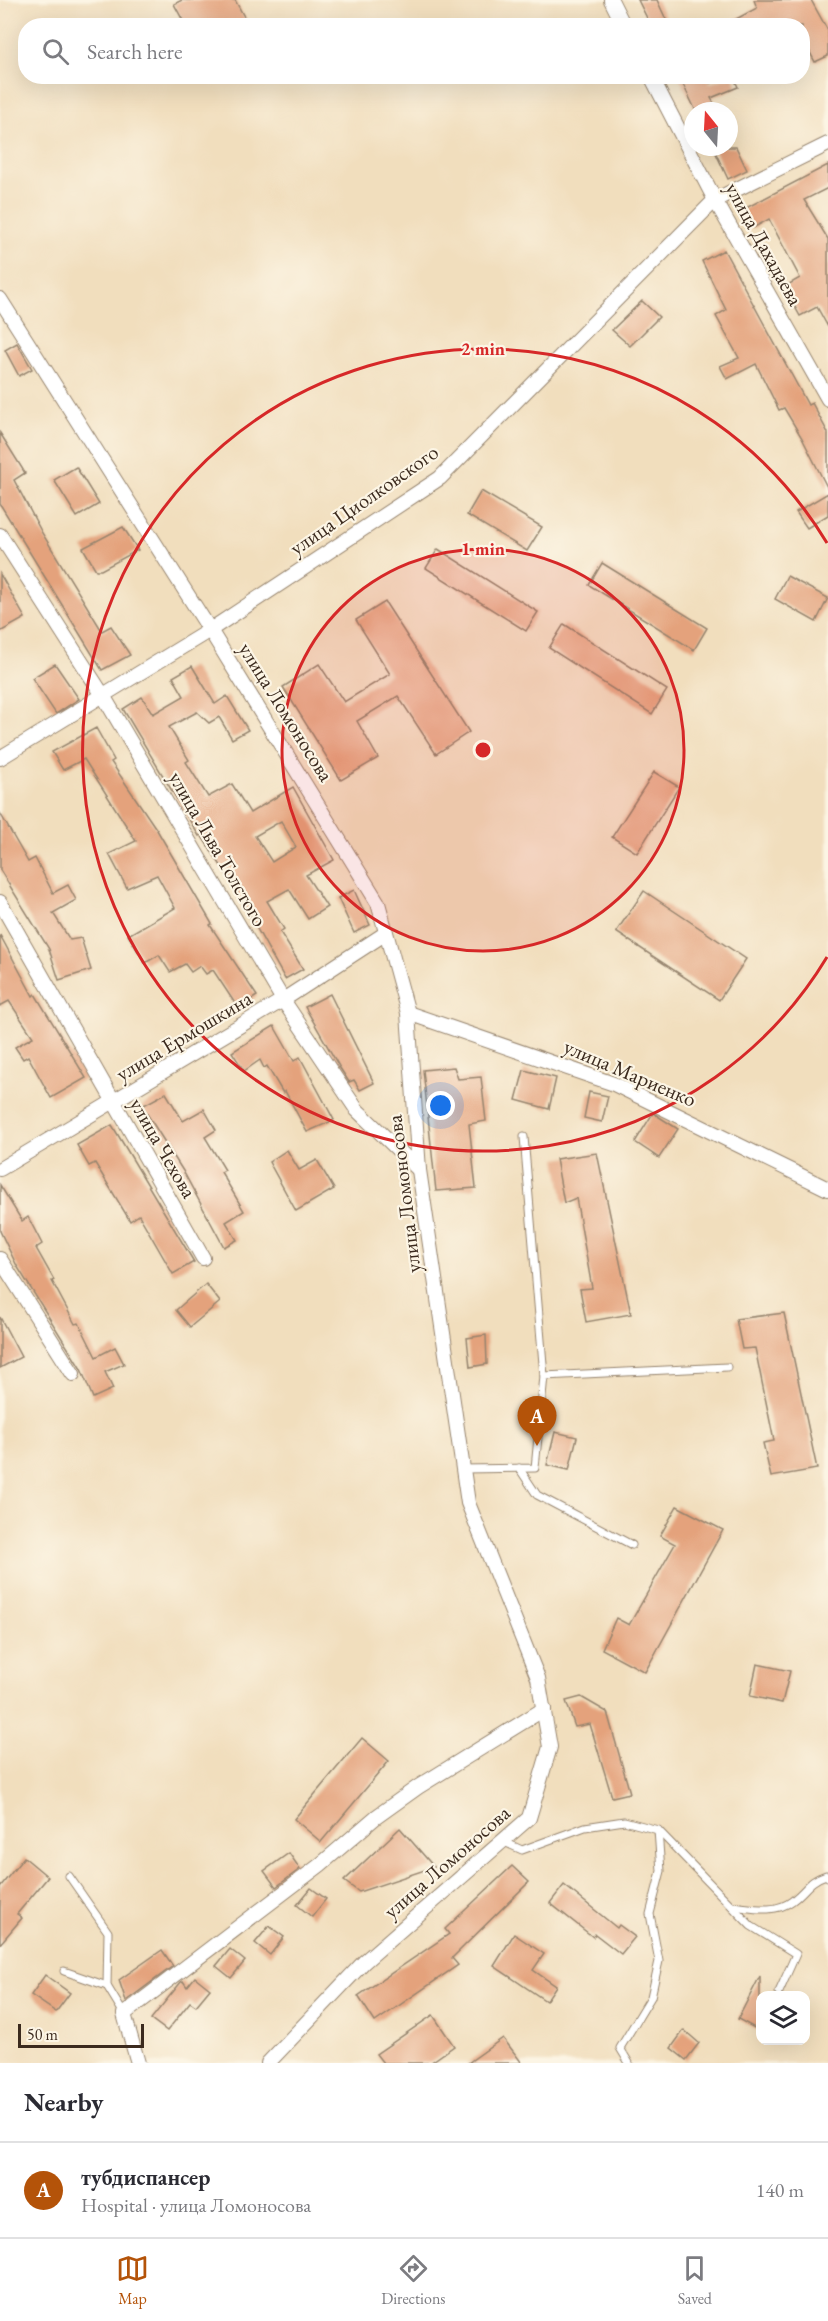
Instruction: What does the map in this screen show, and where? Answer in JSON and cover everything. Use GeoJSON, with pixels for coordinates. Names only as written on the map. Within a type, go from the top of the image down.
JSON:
{"type":"FeatureCollection","features":[{"type":"Feature","properties":{"kind":"street"},"geometry":{"type":"LineString","coordinates":[[611,0],[620,18]]}},
{"type":"Feature","properties":{"kind":"street","name":"улица Дахадаева"},"geometry":{"type":"LineString","coordinates":[[655,84],[714,200],[828,399]]}},
{"type":"Feature","properties":{"kind":"street","name":"улица Циолковского"},"geometry":{"type":"LineString","coordinates":[[0,758],[104,697],[210,630],[440,478],[714,200],[828,144]]}},
{"type":"Feature","properties":{"kind":"street","name":"улица Ломоносова"},"geometry":{"type":"LineString","coordinates":[[0,299],[210,630],[378,903],[408,1013],[419,1170],[468,1503],[537,1678],[550,1747],[529,1818],[364,1962],[268,2063]]}},
{"type":"Feature","properties":{"kind":"street","name":"улица Льва Толстого"},"geometry":{"type":"LineString","coordinates":[[0,535],[104,697],[283,1000],[357,1110],[419,1170]]}},
{"type":"Feature","properties":{"kind":"street","name":"улица Чехова"},"geometry":{"type":"LineString","coordinates":[[0,902],[203,1258]]}},
{"type":"Feature","properties":{"kind":"street","name":"улица Ермошкина"},"geometry":{"type":"LineString","coordinates":[[0,1169],[283,1000],[386,933]]}},
{"type":"Feature","properties":{"kind":"street","name":"улица Мариенко"},"geometry":{"type":"LineString","coordinates":[[408,1013],[614,1084],[828,1189]]}},
{"type":"Feature","properties":{"kind":"street"},"geometry":{"type":"LineString","coordinates":[[0,1259],[73,1374]]}},
{"type":"Feature","properties":{"kind":"street"},"geometry":{"type":"LineString","coordinates":[[138,2063],[124,2014],[320,1865],[376,1817],[418,1787],[544,1709]]}},
{"type":"Feature","properties":{"kind":"lane"},"geometry":{"type":"LineString","coordinates":[[463,1469],[535,1468],[544,1376],[524,1137]]}},
{"type":"Feature","properties":{"kind":"lane"},"geometry":{"type":"LineString","coordinates":[[544,1376],[727,1367]]}},
{"type":"Feature","properties":{"kind":"lane"},"geometry":{"type":"LineString","coordinates":[[519,1468],[537,1495],[632,1545]]}},
{"type":"Feature","properties":{"kind":"lane"},"geometry":{"type":"LineString","coordinates":[[502,1841],[522,1850],[585,1827],[624,1821],[658,1830],[751,1926],[796,1954],[779,1991]]}},
{"type":"Feature","properties":{"kind":"lane"},"geometry":{"type":"LineString","coordinates":[[629,2063],[620,2048],[651,1998],[659,1961],[650,1914],[662,1870],[658,1830]]}},
{"type":"Feature","properties":{"kind":"lane"},"geometry":{"type":"LineString","coordinates":[[732,1906],[772,1910],[792,1902],[812,1880],[826,1875],[828,1877]]}},
{"type":"Feature","properties":{"kind":"lane"},"geometry":{"type":"LineString","coordinates":[[69,1876],[108,1932],[107,1986],[124,2014]]}},
{"type":"Feature","properties":{"kind":"lane"},"geometry":{"type":"LineString","coordinates":[[63,1971],[107,1986]]}},
{"type":"Feature","properties":{"kind":"building"},"geometry":{"type":"Polygon","coordinates":[[[182,0],[235,0],[245,18],[182,18],[174,4],[182,0]]]}},
{"type":"Feature","properties":{"kind":"building"},"geometry":{"type":"Polygon","coordinates":[[[638,0],[657,0],[665,18],[647,18],[638,0]]]}},
{"type":"Feature","properties":{"kind":"building"},"geometry":{"type":"Polygon","coordinates":[[[754,0],[811,0],[828,31],[828,56],[815,62],[810,52],[810,18],[738,18],[757,8],[754,0]]]}},
{"type":"Feature","properties":{"kind":"building"},"geometry":{"type":"Polygon","coordinates":[[[683,84],[737,84],[738,87],[711,98],[713,102],[692,102],[683,84]]]}},
{"type":"Feature","properties":{"kind":"building"},"geometry":{"type":"Polygon","coordinates":[[[738,151],[747,170],[728,179],[717,156],[738,156],[738,151]]]}},
{"type":"Feature","properties":{"kind":"building"},"geometry":{"type":"Polygon","coordinates":[[[828,165],[828,188],[804,200],[828,239],[828,327],[817,307],[800,316],[784,287],[800,278],[769,219],[753,228],[742,210],[828,165]]]}},
{"type":"Feature","properties":{"kind":"building"},"geometry":{"type":"Polygon","coordinates":[[[724,250],[808,405],[812,403],[828,433],[828,489],[784,408],[779,410],[756,364],[727,379],[720,366],[739,358],[716,316],[726,310],[702,261],[724,250]]]}},
{"type":"Feature","properties":{"kind":"building"},"geometry":{"type":"Polygon","coordinates":[[[642,301],[659,317],[630,346],[612,330],[642,301]]]}},
{"type":"Feature","properties":{"kind":"building"},"geometry":{"type":"Polygon","coordinates":[[[17,343],[32,369],[19,376],[5,350],[17,343]]]}},
{"type":"Feature","properties":{"kind":"building"},"geometry":{"type":"Polygon","coordinates":[[[0,433],[25,473],[14,480],[42,533],[102,631],[111,626],[130,655],[102,670],[0,504],[0,433]]]}},
{"type":"Feature","properties":{"kind":"building"},"geometry":{"type":"Polygon","coordinates":[[[76,467],[99,504],[77,517],[54,480],[76,467]]]}},
{"type":"Feature","properties":{"kind":"building"},"geometry":{"type":"Polygon","coordinates":[[[481,491],[542,527],[527,551],[467,515],[481,491]]]}},
{"type":"Feature","properties":{"kind":"building"},"geometry":{"type":"Polygon","coordinates":[[[828,493],[828,515],[807,528],[796,512],[828,493]]]}},
{"type":"Feature","properties":{"kind":"building"},"geometry":{"type":"Polygon","coordinates":[[[123,527],[138,550],[101,570],[96,570],[83,548],[123,527]]]}},
{"type":"Feature","properties":{"kind":"building"},"geometry":{"type":"Polygon","coordinates":[[[438,549],[538,612],[526,631],[426,568],[438,549]]]}},
{"type":"Feature","properties":{"kind":"building"},"geometry":{"type":"Polygon","coordinates":[[[602,563],[707,628],[694,650],[589,585],[602,563]]]}},
{"type":"Feature","properties":{"kind":"building"},"geometry":{"type":"Polygon","coordinates":[[[0,574],[25,618],[0,632],[0,574]]]}},
{"type":"Feature","properties":{"kind":"building"},"geometry":{"type":"Polygon","coordinates":[[[787,576],[828,598],[816,622],[775,599],[787,576]]]}},
{"type":"Feature","properties":{"kind":"building"},"geometry":{"type":"Polygon","coordinates":[[[385,602],[469,732],[436,754],[398,696],[357,721],[378,758],[341,780],[283,687],[319,664],[344,702],[390,674],[356,620],[385,602]]]}},
{"type":"Feature","properties":{"kind":"building"},"geometry":{"type":"Polygon","coordinates":[[[564,624],[667,690],[652,714],[549,648],[564,624]]]}},
{"type":"Feature","properties":{"kind":"building"},"geometry":{"type":"Polygon","coordinates":[[[55,664],[79,699],[56,714],[32,678],[55,664]]]}},
{"type":"Feature","properties":{"kind":"building"},"geometry":{"type":"Polygon","coordinates":[[[192,666],[215,704],[227,696],[248,730],[232,739],[219,717],[209,723],[197,712],[169,727],[189,760],[186,762],[208,797],[232,784],[250,813],[293,787],[334,860],[306,875],[327,907],[308,919],[289,889],[267,901],[284,929],[280,932],[303,969],[285,979],[227,875],[201,835],[199,836],[123,709],[142,697],[153,714],[184,696],[173,677],[192,666]],[[281,821],[255,836],[272,862],[296,847],[281,821]]]}},
{"type":"Feature","properties":{"kind":"building"},"geometry":{"type":"Polygon","coordinates":[[[96,728],[114,760],[111,762],[157,830],[212,924],[210,925],[257,996],[238,1008],[213,970],[206,974],[200,966],[191,972],[185,964],[170,972],[159,955],[145,963],[128,935],[175,908],[157,875],[127,888],[109,854],[136,841],[84,759],[63,770],[52,752],[96,728]]]}},
{"type":"Feature","properties":{"kind":"building"},"geometry":{"type":"Polygon","coordinates":[[[654,772],[679,787],[637,853],[612,837],[654,772]]]}},
{"type":"Feature","properties":{"kind":"building"},"geometry":{"type":"Polygon","coordinates":[[[0,813],[28,862],[35,858],[53,893],[68,885],[76,900],[53,913],[70,940],[81,938],[91,970],[59,980],[49,949],[0,870],[0,813]]]}},
{"type":"Feature","properties":{"kind":"building"},"geometry":{"type":"Polygon","coordinates":[[[354,890],[370,925],[354,933],[338,898],[354,890]]]}},
{"type":"Feature","properties":{"kind":"building"},"geometry":{"type":"Polygon","coordinates":[[[644,891],[746,959],[719,1000],[616,932],[644,891]]]}},
{"type":"Feature","properties":{"kind":"building"},"geometry":{"type":"Polygon","coordinates":[[[0,935],[33,996],[35,994],[86,1078],[51,1098],[28,1056],[23,1059],[15,1047],[33,1037],[9,1001],[0,1006],[0,935]]]}},
{"type":"Feature","properties":{"kind":"building"},"geometry":{"type":"Polygon","coordinates":[[[330,994],[374,1083],[360,1090],[354,1080],[349,1082],[305,1007],[330,994]]]}},
{"type":"Feature","properties":{"kind":"building"},"geometry":{"type":"Polygon","coordinates":[[[274,1026],[294,1061],[300,1057],[334,1120],[307,1132],[285,1091],[283,1093],[267,1066],[264,1068],[260,1060],[244,1071],[232,1052],[274,1026]]]}},
{"type":"Feature","properties":{"kind":"building"},"geometry":{"type":"Polygon","coordinates":[[[454,1067],[458,1079],[481,1077],[486,1121],[469,1124],[476,1188],[436,1191],[423,1070],[454,1067]]]}},
{"type":"Feature","properties":{"kind":"building"},"geometry":{"type":"Polygon","coordinates":[[[524,1070],[556,1078],[549,1109],[516,1100],[524,1070]]]}},
{"type":"Feature","properties":{"kind":"building"},"geometry":{"type":"Polygon","coordinates":[[[589,1092],[608,1096],[602,1122],[584,1118],[589,1092]]]}},
{"type":"Feature","properties":{"kind":"building"},"geometry":{"type":"Polygon","coordinates":[[[166,1093],[183,1121],[204,1109],[216,1130],[205,1137],[225,1170],[221,1172],[244,1211],[226,1222],[237,1240],[224,1247],[183,1171],[142,1106],[166,1093]]]}},
{"type":"Feature","properties":{"kind":"building"},"geometry":{"type":"Polygon","coordinates":[[[653,1113],[678,1129],[659,1158],[635,1142],[653,1113]]]}},
{"type":"Feature","properties":{"kind":"building"},"geometry":{"type":"Polygon","coordinates":[[[112,1125],[194,1262],[173,1274],[139,1215],[130,1221],[95,1163],[89,1166],[77,1145],[112,1125]]]}},
{"type":"Feature","properties":{"kind":"building"},"geometry":{"type":"Polygon","coordinates":[[[287,1150],[299,1170],[317,1160],[334,1189],[296,1211],[269,1162],[287,1150]]]}},
{"type":"Feature","properties":{"kind":"building"},"geometry":{"type":"Polygon","coordinates":[[[597,1153],[631,1314],[586,1322],[580,1289],[592,1288],[576,1198],[564,1203],[556,1159],[597,1153]]]}},
{"type":"Feature","properties":{"kind":"building"},"geometry":{"type":"Polygon","coordinates":[[[0,1185],[22,1221],[28,1217],[42,1244],[36,1248],[54,1280],[52,1281],[75,1324],[79,1323],[96,1357],[115,1347],[124,1364],[105,1372],[113,1389],[93,1398],[81,1369],[17,1266],[0,1231],[0,1185]]]}},
{"type":"Feature","properties":{"kind":"building"},"geometry":{"type":"Polygon","coordinates":[[[206,1284],[220,1302],[190,1327],[176,1310],[206,1284]]]}},
{"type":"Feature","properties":{"kind":"building"},"geometry":{"type":"Polygon","coordinates":[[[784,1313],[817,1469],[771,1477],[763,1443],[774,1441],[755,1348],[742,1349],[736,1319],[784,1313]]]}},
{"type":"Feature","properties":{"kind":"building"},"geometry":{"type":"Polygon","coordinates":[[[0,1317],[21,1357],[0,1368],[0,1317]]]}},
{"type":"Feature","properties":{"kind":"building"},"geometry":{"type":"Polygon","coordinates":[[[486,1335],[487,1364],[470,1367],[467,1338],[486,1335]]]}},
{"type":"Feature","properties":{"kind":"building"},"geometry":{"type":"Polygon","coordinates":[[[555,1432],[577,1437],[569,1470],[547,1465],[555,1432]]]}},
{"type":"Feature","properties":{"kind":"building"},"geometry":{"type":"Polygon","coordinates":[[[677,1506],[723,1530],[645,1672],[602,1649],[616,1618],[629,1625],[675,1544],[660,1536],[677,1506]]]}},
{"type":"Feature","properties":{"kind":"building"},"geometry":{"type":"Polygon","coordinates":[[[757,1664],[790,1671],[782,1703],[750,1696],[757,1664]]]}},
{"type":"Feature","properties":{"kind":"building"},"geometry":{"type":"Polygon","coordinates":[[[581,1697],[607,1712],[630,1793],[612,1797],[590,1724],[575,1727],[566,1701],[581,1697]]]}},
{"type":"Feature","properties":{"kind":"building"},"geometry":{"type":"Polygon","coordinates":[[[362,1738],[389,1761],[321,1842],[294,1819],[362,1738]]]}},
{"type":"Feature","properties":{"kind":"building"},"geometry":{"type":"Polygon","coordinates":[[[400,1828],[434,1867],[359,1892],[344,1881],[400,1828]]]}},
{"type":"Feature","properties":{"kind":"building"},"geometry":{"type":"Polygon","coordinates":[[[289,1853],[300,1869],[276,1887],[264,1871],[289,1853]]]}},
{"type":"Feature","properties":{"kind":"building"},"geometry":{"type":"Polygon","coordinates":[[[24,1857],[48,1877],[17,1914],[22,1918],[0,1944],[0,1887],[24,1857]]]}},
{"type":"Feature","properties":{"kind":"building"},"geometry":{"type":"Polygon","coordinates":[[[512,1866],[529,1882],[452,1958],[458,1965],[375,2022],[358,1996],[449,1934],[445,1929],[512,1866]]]}},
{"type":"Feature","properties":{"kind":"building"},"geometry":{"type":"Polygon","coordinates":[[[564,1885],[617,1928],[619,1925],[635,1937],[621,1954],[595,1934],[593,1937],[550,1903],[564,1885]]]}},
{"type":"Feature","properties":{"kind":"building"},"geometry":{"type":"Polygon","coordinates":[[[311,1888],[326,1899],[312,1917],[297,1905],[311,1888]]]}},
{"type":"Feature","properties":{"kind":"building"},"geometry":{"type":"Polygon","coordinates":[[[269,1926],[284,1937],[270,1955],[255,1943],[269,1926]]]}},
{"type":"Feature","properties":{"kind":"building"},"geometry":{"type":"Polygon","coordinates":[[[514,1934],[544,1954],[533,1970],[556,1986],[546,2001],[494,1966],[514,1934]]]}},
{"type":"Feature","properties":{"kind":"building"},"geometry":{"type":"Polygon","coordinates":[[[230,1949],[245,1961],[231,1978],[216,1966],[230,1949]]]}},
{"type":"Feature","properties":{"kind":"building"},"geometry":{"type":"Polygon","coordinates":[[[162,1950],[173,1966],[126,2001],[119,1980],[162,1950]]]}},
{"type":"Feature","properties":{"kind":"building"},"geometry":{"type":"Polygon","coordinates":[[[45,1975],[70,1993],[56,2012],[31,1995],[45,1975]]]}},
{"type":"Feature","properties":{"kind":"building"},"geometry":{"type":"Polygon","coordinates":[[[760,1976],[760,1991],[756,1991],[756,2029],[738,2019],[760,1976]]]}},
{"type":"Feature","properties":{"kind":"building"},"geometry":{"type":"Polygon","coordinates":[[[195,1977],[210,1989],[196,2006],[190,2002],[167,2031],[151,2019],[181,1982],[183,1981],[187,1987],[195,1977]]]}},
{"type":"Feature","properties":{"kind":"building"},"geometry":{"type":"Polygon","coordinates":[[[433,2015],[454,2046],[430,2063],[383,2063],[376,2054],[433,2015]]]}},
{"type":"Feature","properties":{"kind":"building"},"geometry":{"type":"Polygon","coordinates":[[[684,2030],[699,2043],[686,2060],[671,2048],[684,2030]]]}},
{"type":"Feature","properties":{"kind":"building"},"geometry":{"type":"Polygon","coordinates":[[[503,2038],[522,2063],[468,2063],[503,2038]]]}},
{"type":"Feature","properties":{"kind":"place","name":"тубдиспансер"},"geometry":{"type":"Point","coordinates":[537,1446]}}]}
